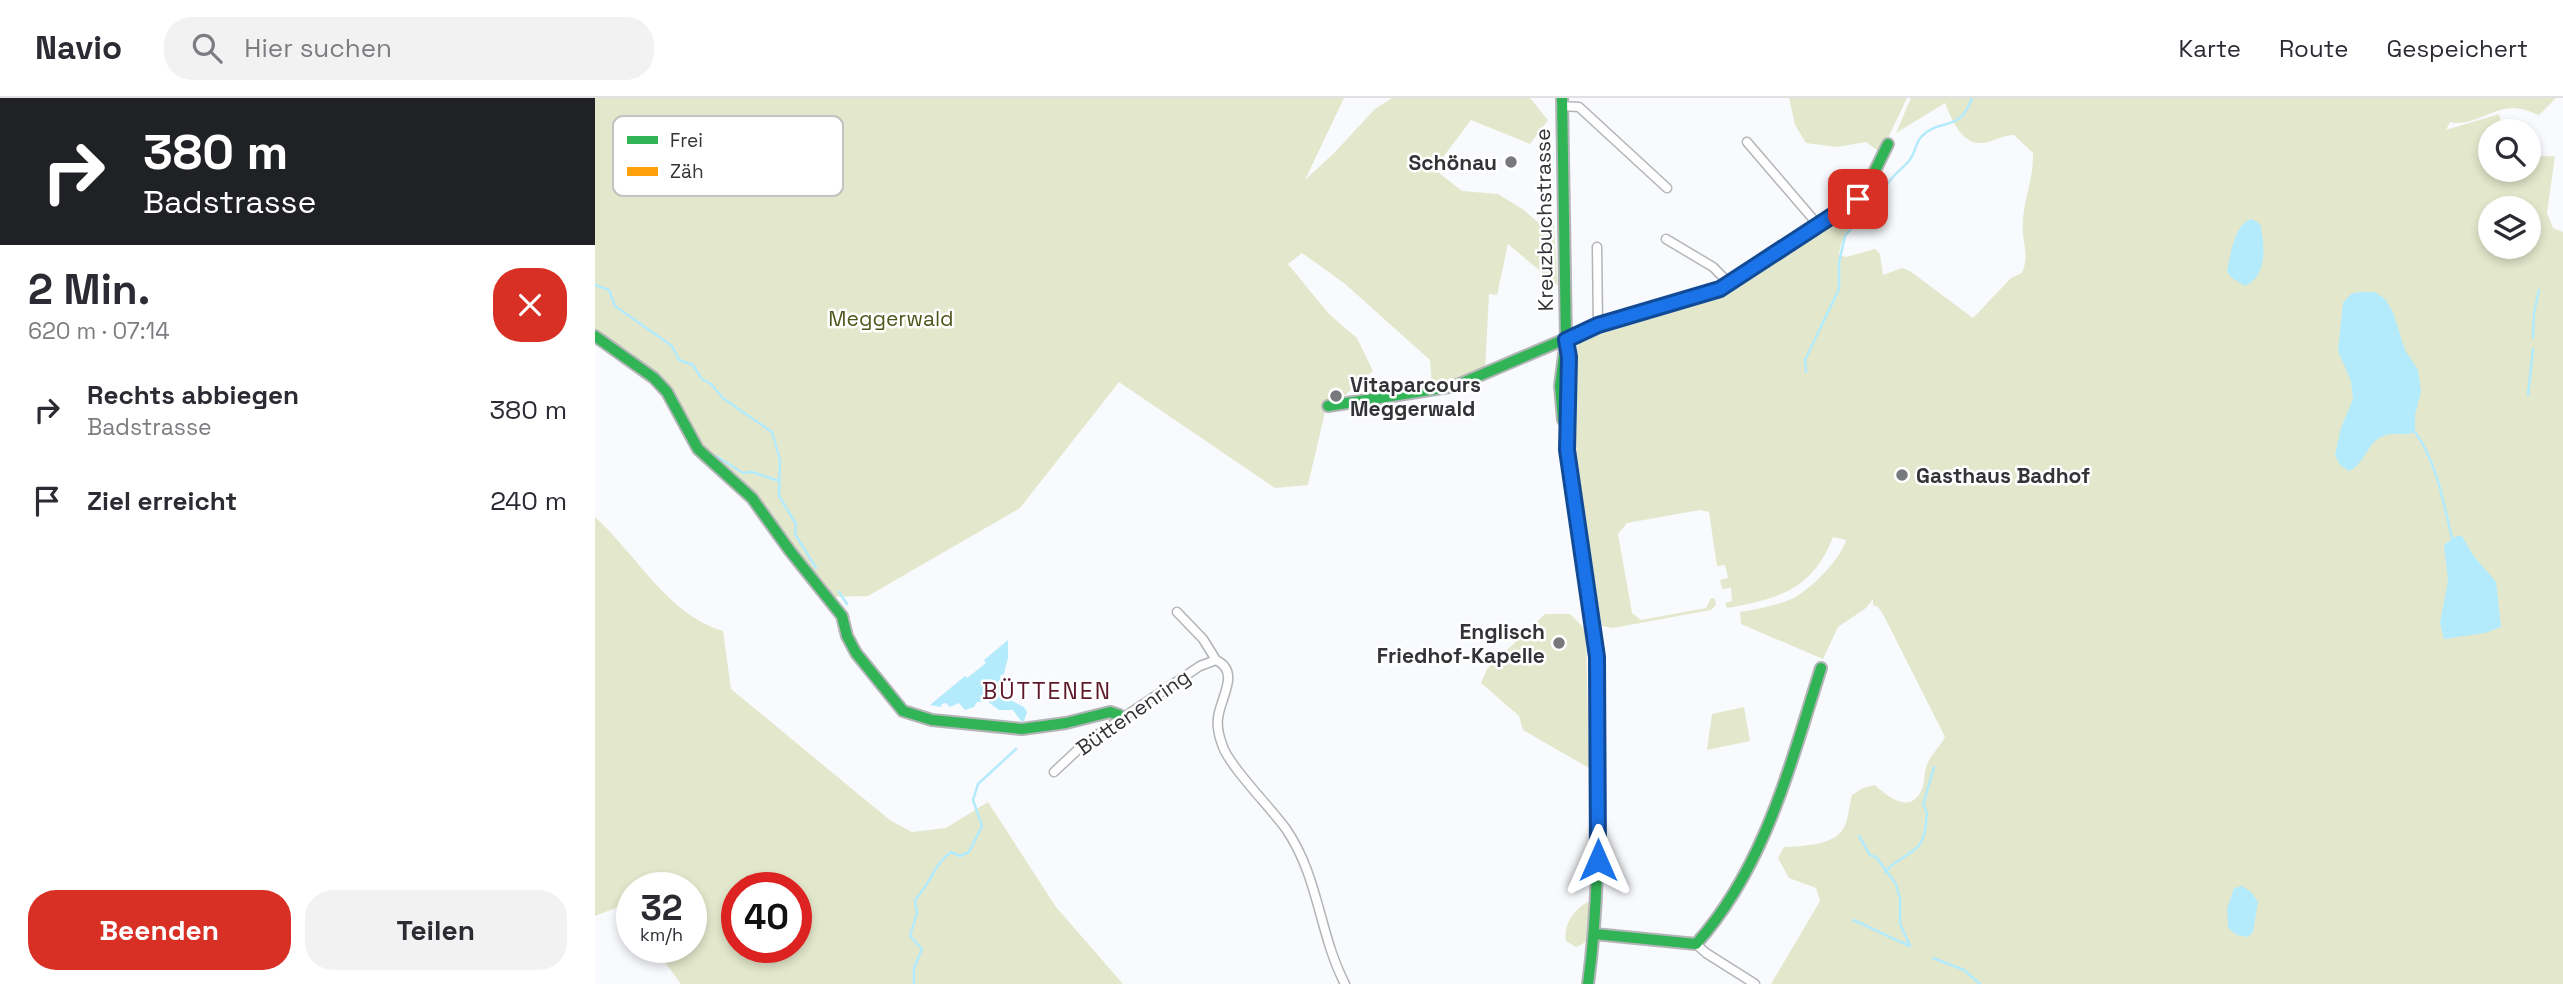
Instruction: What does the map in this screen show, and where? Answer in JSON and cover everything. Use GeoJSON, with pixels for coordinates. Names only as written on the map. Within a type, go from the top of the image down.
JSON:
{"type":"FeatureCollection","features":[{"type":"Feature","properties":{"kind":"street"},"geometry":{"type":"LineString","coordinates":[[1561,102],[1580,107],[1667,188]]}},
{"type":"Feature","properties":{"kind":"street","name":"Kreuzbuchstrasse"},"geometry":{"type":"LineString","coordinates":[[1561,102],[1566,340],[1569,357],[1567,432],[1572,495],[1592,614],[1598,676],[1598,860],[1595,934],[1588,984]]}},
{"type":"Feature","properties":{"kind":"street"},"geometry":{"type":"LineString","coordinates":[[1747,142],[1819,226]]}},
{"type":"Feature","properties":{"kind":"street"},"geometry":{"type":"LineString","coordinates":[[1328,406],[1455,386],[1598,325],[1707,294],[1730,284],[1863,195],[1888,144]]}},
{"type":"Feature","properties":{"kind":"street"},"geometry":{"type":"LineString","coordinates":[[1666,239],[1713,267],[1730,284]]}},
{"type":"Feature","properties":{"kind":"street"},"geometry":{"type":"LineString","coordinates":[[1597,247],[1598,325]]}},
{"type":"Feature","properties":{"kind":"street"},"geometry":{"type":"LineString","coordinates":[[595,336],[654,378],[667,392],[698,449],[752,498],[842,616],[850,644],[856,653],[909,714],[932,720],[1022,729],[1066,723],[1110,712],[1119,715],[1122,720]]}},
{"type":"Feature","properties":{"kind":"street"},"geometry":{"type":"LineString","coordinates":[[1177,612],[1203,639],[1216,660],[1224,664],[1229,678],[1218,718],[1224,752],[1285,828],[1301,854],[1319,902],[1333,957],[1345,984]]}},
{"type":"Feature","properties":{"kind":"street","name":"Büttenenring"},"geometry":{"type":"LineString","coordinates":[[1054,772],[1077,750],[1200,666],[1216,660]]}},
{"type":"Feature","properties":{"kind":"street"},"geometry":{"type":"LineString","coordinates":[[1696,944],[1710,931],[1751,866],[1821,668]]}},
{"type":"Feature","properties":{"kind":"street"},"geometry":{"type":"LineString","coordinates":[[1595,934],[1696,944],[1755,984]]}},
{"type":"Feature","properties":{"kind":"green space","name":"Meggerwald"},"geometry":{"type":"Polygon","coordinates":[[[595,98],[1344,98],[1305,180],[1375,109],[1392,98],[1530,98],[1548,120],[1530,144],[1471,120],[1434,169],[1462,191],[1498,194],[1524,210],[1543,227],[1549,221],[1554,225],[1558,286],[1508,244],[1497,295],[1489,294],[1485,371],[1432,387],[1430,360],[1344,283],[1302,253],[1288,264],[1329,314],[1357,338],[1373,371],[1325,412],[1308,485],[1275,488],[1119,382],[1020,508],[868,596],[826,597],[752,490],[734,472],[702,450],[662,379],[629,351],[595,331],[595,98]]]}},
{"type":"Feature","properties":{"kind":"green space"},"geometry":{"type":"Polygon","coordinates":[[[1789,98],[1907,98],[1881,153],[1866,142],[1837,147],[1806,143],[1795,125],[1789,98]]]}},
{"type":"Feature","properties":{"kind":"green space"},"geometry":{"type":"Polygon","coordinates":[[[1911,98],[2556,98],[2539,115],[2510,108],[2464,122],[2450,122],[2446,130],[2478,120],[2478,182],[2541,182],[2541,157],[2555,156],[2547,213],[2553,228],[2563,232],[2563,984],[1771,984],[1820,901],[1816,888],[1789,878],[1778,858],[1784,847],[1816,844],[1838,835],[1847,821],[1852,795],[1863,788],[1875,785],[1895,800],[1914,800],[1923,786],[1929,761],[1945,737],[1884,616],[1878,607],[1873,605],[1873,599],[1866,608],[1838,627],[1823,659],[1741,624],[1740,612],[1783,602],[1797,596],[1814,583],[1838,556],[1846,540],[1833,537],[1815,569],[1792,589],[1763,600],[1727,608],[1725,603],[1732,601],[1731,588],[1722,589],[1720,580],[1728,578],[1725,565],[1717,566],[1709,512],[1700,510],[1627,523],[1618,534],[1632,613],[1641,620],[1706,608],[1711,598],[1715,599],[1716,605],[1711,610],[1613,628],[1602,626],[1578,485],[1574,435],[1575,354],[1578,344],[1590,339],[1592,333],[1718,295],[1861,202],[1878,199],[1848,231],[1839,255],[1846,257],[1875,249],[1880,254],[1883,275],[1902,268],[1910,271],[1973,318],[2011,278],[2022,273],[2024,268],[2023,214],[2033,153],[2014,135],[1985,143],[1968,139],[1958,129],[1945,103],[1896,133],[1911,98]]]}},
{"type":"Feature","properties":{"kind":"green space"},"geometry":{"type":"Polygon","coordinates":[[[2499,114],[2500,119],[2482,119],[2499,114]]]}},
{"type":"Feature","properties":{"kind":"green space"},"geometry":{"type":"Polygon","coordinates":[[[595,517],[669,598],[703,623],[723,631],[731,689],[891,821],[912,832],[946,828],[988,802],[1056,907],[1123,984],[681,984],[666,963],[707,963],[707,872],[616,872],[616,908],[595,916],[595,517]]]}},
{"type":"Feature","properties":{"kind":"green space"},"geometry":{"type":"Polygon","coordinates":[[[1545,614],[1570,614],[1586,630],[1589,768],[1523,730],[1519,716],[1481,683],[1487,669],[1545,614]]]}},
{"type":"Feature","properties":{"kind":"green space"},"geometry":{"type":"Polygon","coordinates":[[[1744,707],[1750,741],[1707,750],[1712,714],[1744,707]]]}},
{"type":"Feature","properties":{"kind":"green space"},"geometry":{"type":"Polygon","coordinates":[[[1592,900],[1589,934],[1582,944],[1576,947],[1566,941],[1568,922],[1580,907],[1592,900]]]}},
{"type":"Feature","properties":{"kind":"water"},"geometry":{"type":"Polygon","coordinates":[[[2252,219],[2260,224],[2263,259],[2258,275],[2245,286],[2227,272],[2237,233],[2246,221],[2252,219]]]}},
{"type":"Feature","properties":{"kind":"water"},"geometry":{"type":"Polygon","coordinates":[[[2375,292],[2385,299],[2393,312],[2405,350],[2418,370],[2421,392],[2415,415],[2415,432],[2381,437],[2349,471],[2340,465],[2335,455],[2341,428],[2353,399],[2351,381],[2338,351],[2343,303],[2351,294],[2375,292]]]}},
{"type":"Feature","properties":{"kind":"water"},"geometry":{"type":"Polygon","coordinates":[[[2456,536],[2462,536],[2473,555],[2496,582],[2501,627],[2485,633],[2444,639],[2440,623],[2448,581],[2444,545],[2456,536]]]}},
{"type":"Feature","properties":{"kind":"water"},"geometry":{"type":"Polygon","coordinates":[[[1008,640],[1008,658],[1004,674],[1000,676],[1001,683],[1008,699],[1024,707],[1027,712],[1024,721],[1021,721],[1013,710],[999,710],[987,701],[977,702],[974,707],[965,710],[959,703],[950,707],[946,703],[941,707],[930,705],[965,676],[967,678],[986,663],[984,660],[1008,640]]]}},
{"type":"Feature","properties":{"kind":"water"},"geometry":{"type":"Polygon","coordinates":[[[2242,886],[2251,892],[2258,902],[2253,932],[2248,937],[2237,935],[2228,928],[2227,909],[2234,888],[2242,886]]]}},
{"type":"Feature","properties":{"kind":"waterway"},"geometry":{"type":"LineString","coordinates":[[1886,187],[1910,159],[1921,137],[1936,127],[1956,121],[1967,109],[1972,98]]}},
{"type":"Feature","properties":{"kind":"waterway"},"geometry":{"type":"LineString","coordinates":[[1806,372],[1805,360],[1839,289],[1839,263],[1845,236],[1880,199]]}},
{"type":"Feature","properties":{"kind":"waterway"},"geometry":{"type":"LineString","coordinates":[[595,285],[609,290],[615,306],[672,346],[679,360],[693,365],[702,379],[711,384],[724,399],[772,432],[780,460],[779,496],[796,524],[795,534],[816,568]]}},
{"type":"Feature","properties":{"kind":"waterway"},"geometry":{"type":"LineString","coordinates":[[2533,338],[2534,313],[2539,290]]}},
{"type":"Feature","properties":{"kind":"waterway"},"geometry":{"type":"LineString","coordinates":[[2528,395],[2533,349]]}},
{"type":"Feature","properties":{"kind":"waterway"},"geometry":{"type":"LineString","coordinates":[[2415,432],[2434,469],[2452,538]]}},
{"type":"Feature","properties":{"kind":"waterway"},"geometry":{"type":"LineString","coordinates":[[716,456],[743,473],[752,472],[779,481]]}},
{"type":"Feature","properties":{"kind":"waterway"},"geometry":{"type":"LineString","coordinates":[[839,592],[847,604]]}},
{"type":"Feature","properties":{"kind":"waterway"},"geometry":{"type":"LineString","coordinates":[[914,984],[914,968],[922,949],[910,936],[917,913],[915,900],[945,857],[951,852],[960,856],[969,852],[982,826],[973,800],[978,784],[1016,749]]}},
{"type":"Feature","properties":{"kind":"waterway"},"geometry":{"type":"LineString","coordinates":[[1885,872],[1912,852],[1921,841],[1927,815],[1923,805],[1934,767]]}},
{"type":"Feature","properties":{"kind":"waterway"},"geometry":{"type":"LineString","coordinates":[[1859,836],[1870,855],[1876,857],[1896,884],[1900,899],[1900,924],[1910,946]]}},
{"type":"Feature","properties":{"kind":"waterway"},"geometry":{"type":"LineString","coordinates":[[1853,920],[1910,946]]}},
{"type":"Feature","properties":{"kind":"waterway"},"geometry":{"type":"LineString","coordinates":[[1933,958],[1964,970],[1980,984]]}},
{"type":"Feature","properties":{"kind":"traffic: fast"},"geometry":{"type":"LineString","coordinates":[[1562,98],[1566,340],[1560,386],[1563,420]]}},
{"type":"Feature","properties":{"kind":"traffic: fast"},"geometry":{"type":"LineString","coordinates":[[1328,406],[1455,386],[1598,325],[1720,289],[1863,195],[1888,144]]}},
{"type":"Feature","properties":{"kind":"traffic: fast"},"geometry":{"type":"LineString","coordinates":[[595,336],[654,378],[667,392],[698,449],[752,498],[842,616],[847,636],[856,653],[903,711],[932,720],[1022,729],[1066,723],[1110,712],[1119,715],[1122,720]]}},
{"type":"Feature","properties":{"kind":"traffic: fast"},"geometry":{"type":"LineString","coordinates":[[1595,934],[1696,944],[1720,914],[1758,848],[1786,778],[1821,668]]}},
{"type":"Feature","properties":{"kind":"traffic: fast"},"geometry":{"type":"LineString","coordinates":[[1588,984],[1596,886],[1598,721]]}},
{"type":"Feature","properties":{"kind":"traffic: slow"},"geometry":{"type":"LineString","coordinates":[[1566,340],[1569,368],[1567,452],[1592,615],[1598,721]]}},
{"type":"Feature","properties":{"kind":"place","name":"Schönau"},"geometry":{"type":"Point","coordinates":[1511,162]}},
{"type":"Feature","properties":{"kind":"place","name":"Vitaparcours Meggerwald"},"geometry":{"type":"Point","coordinates":[1336,396]}},
{"type":"Feature","properties":{"kind":"place","name":"Gasthaus Badhof"},"geometry":{"type":"Point","coordinates":[1902,475]}},
{"type":"Feature","properties":{"kind":"place","name":"Englisch Friedhof-Kapelle"},"geometry":{"type":"Point","coordinates":[1559,643]}},
{"type":"Feature","properties":{"kind":"district","name":"BÜTTENEN"},"geometry":{"type":"Point","coordinates":[1047,691]}},
{"type":"Feature","properties":{"kind":"route"},"geometry":{"type":"LineString","coordinates":[[1598,860],[1597,657],[1567,450],[1569,351],[1566,340],[1598,325],[1720,289],[1858,199]]}}]}
